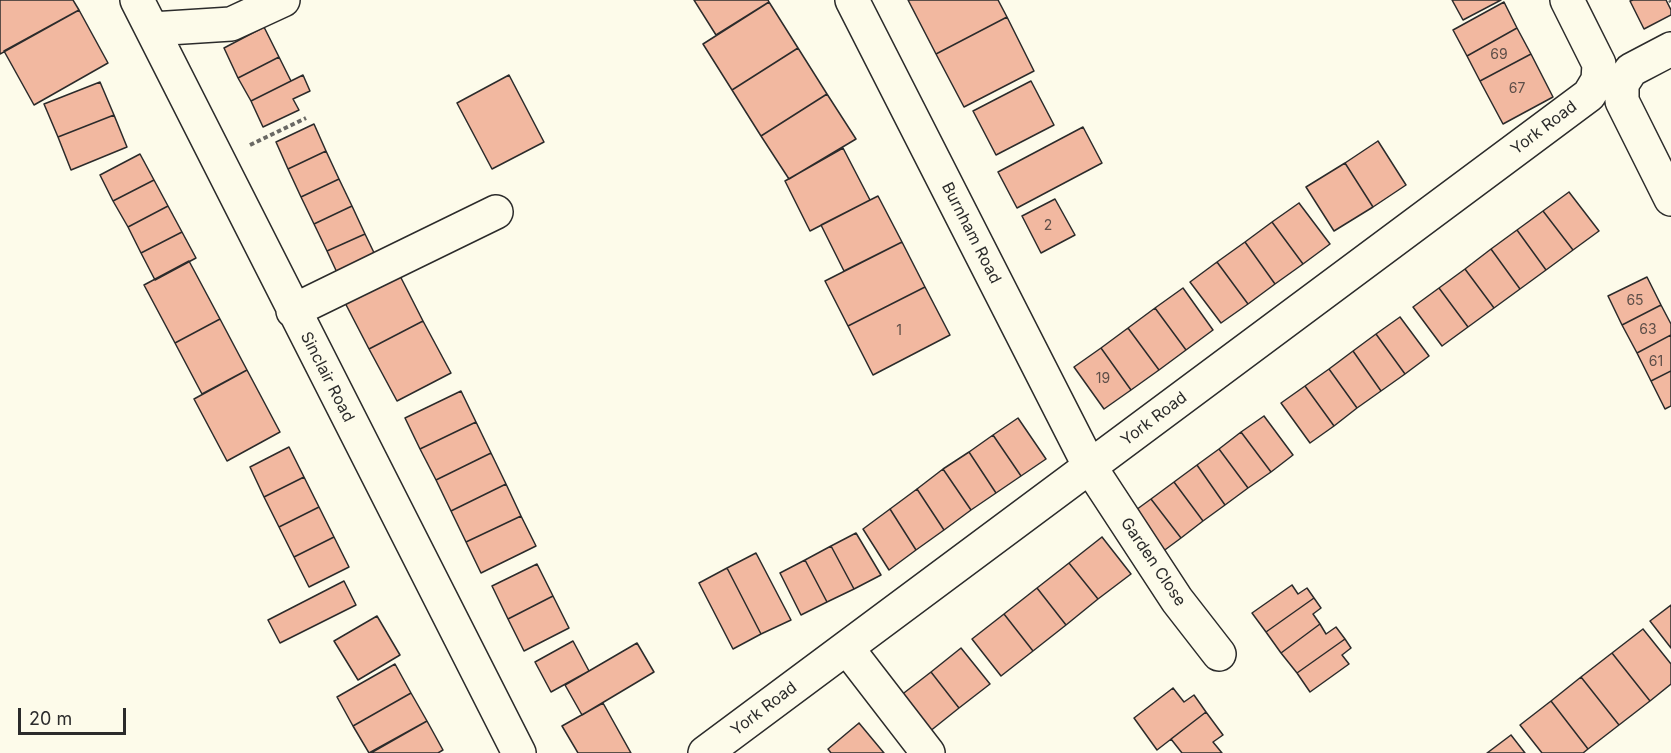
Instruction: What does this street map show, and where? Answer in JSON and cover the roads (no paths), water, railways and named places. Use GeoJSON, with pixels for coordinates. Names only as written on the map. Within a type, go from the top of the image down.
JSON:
{"type":"FeatureCollection","features":[{"type":"Feature","properties":{"kind":"street","name":"Sinclair Road"},"geometry":{"type":"LineString","coordinates":[[137,0],[519,753]]}},
{"type":"Feature","properties":{"kind":"street"},"geometry":{"type":"LineString","coordinates":[[152,29],[231,24],[283,0]]}},
{"type":"Feature","properties":{"kind":"street","name":"Burnham Road"},"geometry":{"type":"LineString","coordinates":[[852,0],[1090,466]]}},
{"type":"Feature","properties":{"kind":"street"},"geometry":{"type":"LineString","coordinates":[[1567,0],[1599,64],[1622,101],[1671,199]]}},
{"type":"Feature","properties":{"kind":"street","name":"York Road"},"geometry":{"type":"LineString","coordinates":[[705,753],[1589,95],[1671,49]]}},
{"type":"Feature","properties":{"kind":"street"},"geometry":{"type":"LineString","coordinates":[[294,311],[496,212]]}},
{"type":"Feature","properties":{"kind":"street","name":"Garden Close"},"geometry":{"type":"LineString","coordinates":[[1090,466],[1177,600],[1219,654]]}},
{"type":"Feature","properties":{"kind":"street"},"geometry":{"type":"LineString","coordinates":[[847,648],[928,753]]}}]}
